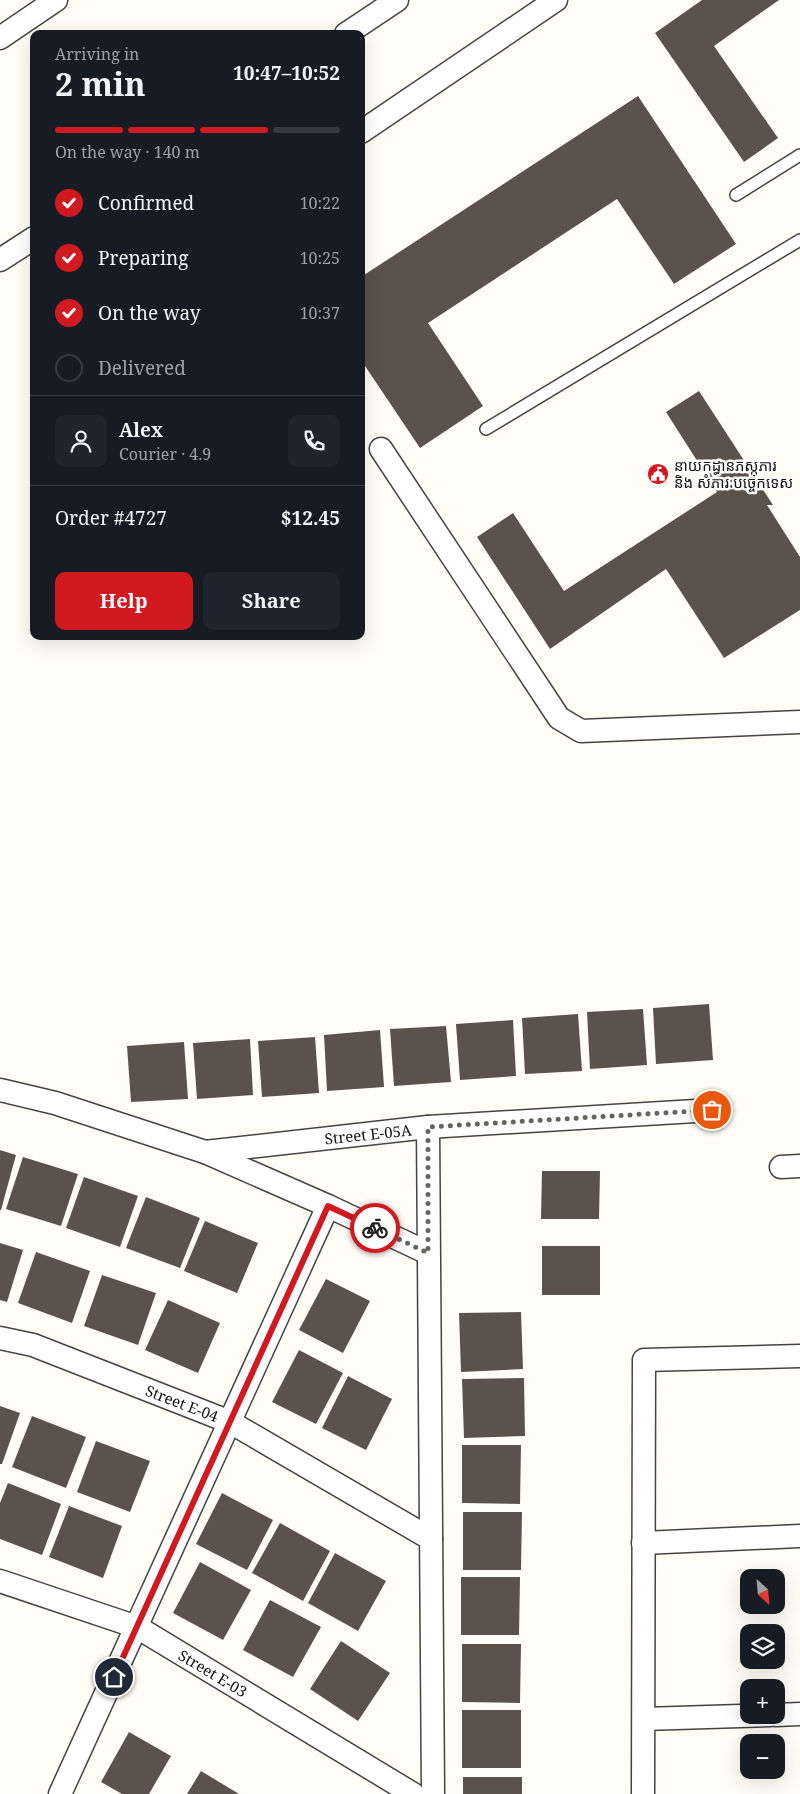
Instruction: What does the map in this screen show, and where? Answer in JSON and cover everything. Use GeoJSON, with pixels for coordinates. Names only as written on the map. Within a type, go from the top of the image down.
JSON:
{"type":"FeatureCollection","features":[{"type":"Feature","properties":{"kind":"street"},"geometry":{"type":"LineString","coordinates":[[0,38],[56,0]]}},
{"type":"Feature","properties":{"kind":"street"},"geometry":{"type":"LineString","coordinates":[[352,30],[397,0]]}},
{"type":"Feature","properties":{"kind":"street"},"geometry":{"type":"LineString","coordinates":[[365,129],[556,0]]}},
{"type":"Feature","properties":{"kind":"street"},"geometry":{"type":"LineString","coordinates":[[0,260],[30,241]]}},
{"type":"Feature","properties":{"kind":"street"},"geometry":{"type":"LineString","coordinates":[[380,449],[559,718],[581,731],[800,722]]}},
{"type":"Feature","properties":{"kind":"street","name":"Street E-05A"},"geometry":{"type":"LineString","coordinates":[[0,1090],[55,1103],[205,1152],[328,1206],[428,1253]]}},
{"type":"Feature","properties":{"kind":"street","name":"Street E-05A"},"geometry":{"type":"LineString","coordinates":[[205,1152],[428,1127],[712,1110]]}},
{"type":"Feature","properties":{"kind":"street"},"geometry":{"type":"LineString","coordinates":[[428,1127],[433,1794]]}},
{"type":"Feature","properties":{"kind":"street"},"geometry":{"type":"LineString","coordinates":[[60,1794],[328,1206]]}},
{"type":"Feature","properties":{"kind":"street","name":"Street E-04"},"geometry":{"type":"LineString","coordinates":[[0,1338],[33,1345],[230,1422],[430,1538]]}},
{"type":"Feature","properties":{"kind":"street"},"geometry":{"type":"LineString","coordinates":[[643,1794],[644,1360],[800,1356]]}},
{"type":"Feature","properties":{"kind":"street"},"geometry":{"type":"LineString","coordinates":[[644,1543],[800,1536]]}},
{"type":"Feature","properties":{"kind":"street","name":"Street E-03"},"geometry":{"type":"LineString","coordinates":[[0,1581],[137,1627],[413,1794]]}},
{"type":"Feature","properties":{"kind":"street"},"geometry":{"type":"LineString","coordinates":[[785,1715],[800,1714]]}},
{"type":"Feature","properties":{"kind":"street"},"geometry":{"type":"LineString","coordinates":[[644,1719],[740,1716]]}},
{"type":"Feature","properties":{"kind":"lane"},"geometry":{"type":"LineString","coordinates":[[736,195],[800,155]]}},
{"type":"Feature","properties":{"kind":"lane"},"geometry":{"type":"LineString","coordinates":[[486,429],[800,240]]}},
{"type":"Feature","properties":{"kind":"building"},"geometry":{"type":"Polygon","coordinates":[[[702,0],[779,0],[714,46],[778,138],[744,162],[655,33],[702,0]]]}},
{"type":"Feature","properties":{"kind":"building"},"geometry":{"type":"Polygon","coordinates":[[[638,96],[736,244],[674,284],[617,199],[428,323],[483,406],[420,448],[365,366],[365,274],[638,96]]]}},
{"type":"Feature","properties":{"kind":"building"},"geometry":{"type":"Polygon","coordinates":[[[699,391],[773,505],[767,505],[800,557],[800,610],[724,658],[666,569],[550,649],[477,537],[513,513],[564,591],[717,492],[666,412],[699,391]]]}},
{"type":"Feature","properties":{"kind":"building"},"geometry":{"type":"Polygon","coordinates":[[[709,1004],[713,1060],[656,1064],[653,1008],[709,1004]]]}},
{"type":"Feature","properties":{"kind":"building"},"geometry":{"type":"Polygon","coordinates":[[[643,1009],[647,1065],[590,1069],[587,1012],[643,1009]]]}},
{"type":"Feature","properties":{"kind":"building"},"geometry":{"type":"Polygon","coordinates":[[[578,1014],[582,1071],[525,1074],[522,1018],[578,1014]]]}},
{"type":"Feature","properties":{"kind":"building"},"geometry":{"type":"Polygon","coordinates":[[[513,1020],[516,1076],[460,1080],[456,1024],[513,1020]]]}},
{"type":"Feature","properties":{"kind":"building"},"geometry":{"type":"Polygon","coordinates":[[[446,1026],[451,1082],[394,1086],[390,1029],[446,1026]]]}},
{"type":"Feature","properties":{"kind":"building"},"geometry":{"type":"Polygon","coordinates":[[[380,1030],[384,1087],[327,1091],[324,1035],[380,1030]]]}},
{"type":"Feature","properties":{"kind":"building"},"geometry":{"type":"Polygon","coordinates":[[[315,1037],[319,1093],[262,1097],[258,1041],[315,1037]]]}},
{"type":"Feature","properties":{"kind":"building"},"geometry":{"type":"Polygon","coordinates":[[[250,1039],[253,1095],[197,1099],[193,1043],[250,1039]]]}},
{"type":"Feature","properties":{"kind":"building"},"geometry":{"type":"Polygon","coordinates":[[[184,1042],[188,1099],[131,1102],[127,1046],[184,1042]]]}},
{"type":"Feature","properties":{"kind":"building"},"geometry":{"type":"Polygon","coordinates":[[[0,1150],[16,1155],[1,1210],[0,1210],[0,1150]]]}},
{"type":"Feature","properties":{"kind":"building"},"geometry":{"type":"Polygon","coordinates":[[[23,1157],[78,1174],[61,1226],[6,1209],[23,1157]]]}},
{"type":"Feature","properties":{"kind":"building"},"geometry":{"type":"Polygon","coordinates":[[[542,1171],[600,1171],[599,1219],[541,1219],[542,1171]]]}},
{"type":"Feature","properties":{"kind":"building"},"geometry":{"type":"Polygon","coordinates":[[[84,1177],[138,1196],[120,1247],[66,1228],[84,1177]]]}},
{"type":"Feature","properties":{"kind":"building"},"geometry":{"type":"Polygon","coordinates":[[[146,1197],[200,1218],[180,1268],[126,1248],[146,1197]]]}},
{"type":"Feature","properties":{"kind":"building"},"geometry":{"type":"Polygon","coordinates":[[[205,1221],[258,1243],[237,1293],[184,1271],[205,1221]]]}},
{"type":"Feature","properties":{"kind":"building"},"geometry":{"type":"Polygon","coordinates":[[[0,1243],[23,1250],[7,1302],[0,1300],[0,1243]]]}},
{"type":"Feature","properties":{"kind":"building"},"geometry":{"type":"Polygon","coordinates":[[[542,1246],[600,1246],[600,1295],[542,1295],[542,1246]]]}},
{"type":"Feature","properties":{"kind":"building"},"geometry":{"type":"Polygon","coordinates":[[[36,1252],[90,1271],[72,1323],[18,1303],[36,1252]]]}},
{"type":"Feature","properties":{"kind":"building"},"geometry":{"type":"Polygon","coordinates":[[[102,1275],[156,1293],[138,1345],[84,1326],[102,1275]]]}},
{"type":"Feature","properties":{"kind":"building"},"geometry":{"type":"Polygon","coordinates":[[[326,1279],[370,1301],[343,1353],[299,1330],[326,1279]]]}},
{"type":"Feature","properties":{"kind":"building"},"geometry":{"type":"Polygon","coordinates":[[[168,1300],[220,1323],[198,1373],[145,1350],[168,1300]]]}},
{"type":"Feature","properties":{"kind":"building"},"geometry":{"type":"Polygon","coordinates":[[[521,1312],[523,1369],[461,1372],[459,1313],[521,1312]]]}},
{"type":"Feature","properties":{"kind":"building"},"geometry":{"type":"Polygon","coordinates":[[[299,1350],[343,1373],[316,1424],[272,1402],[299,1350]]]}},
{"type":"Feature","properties":{"kind":"building"},"geometry":{"type":"Polygon","coordinates":[[[348,1376],[392,1399],[366,1450],[322,1428],[348,1376]]]}},
{"type":"Feature","properties":{"kind":"building"},"geometry":{"type":"Polygon","coordinates":[[[524,1378],[525,1436],[464,1438],[462,1379],[524,1378]]]}},
{"type":"Feature","properties":{"kind":"building"},"geometry":{"type":"Polygon","coordinates":[[[0,1406],[20,1413],[2,1464],[0,1464],[0,1406]]]}},
{"type":"Feature","properties":{"kind":"building"},"geometry":{"type":"Polygon","coordinates":[[[32,1416],[86,1437],[66,1488],[12,1467],[32,1416]]]}},
{"type":"Feature","properties":{"kind":"building"},"geometry":{"type":"Polygon","coordinates":[[[96,1441],[150,1461],[130,1512],[77,1492],[96,1441]]]}},
{"type":"Feature","properties":{"kind":"building"},"geometry":{"type":"Polygon","coordinates":[[[462,1445],[521,1445],[520,1504],[462,1503],[462,1445]]]}},
{"type":"Feature","properties":{"kind":"building"},"geometry":{"type":"Polygon","coordinates":[[[8,1483],[61,1504],[42,1555],[0,1539],[0,1503],[8,1483]]]}},
{"type":"Feature","properties":{"kind":"building"},"geometry":{"type":"Polygon","coordinates":[[[222,1493],[273,1520],[247,1570],[196,1544],[222,1493]]]}},
{"type":"Feature","properties":{"kind":"building"},"geometry":{"type":"Polygon","coordinates":[[[69,1506],[122,1526],[103,1578],[49,1557],[69,1506]]]}},
{"type":"Feature","properties":{"kind":"building"},"geometry":{"type":"Polygon","coordinates":[[[463,1512],[522,1512],[521,1570],[463,1570],[463,1512]]]}},
{"type":"Feature","properties":{"kind":"building"},"geometry":{"type":"Polygon","coordinates":[[[280,1523],[330,1551],[303,1601],[252,1573],[280,1523]]]}},
{"type":"Feature","properties":{"kind":"building"},"geometry":{"type":"Polygon","coordinates":[[[335,1553],[386,1581],[358,1631],[308,1603],[335,1553]]]}},
{"type":"Feature","properties":{"kind":"building"},"geometry":{"type":"Polygon","coordinates":[[[200,1562],[251,1590],[223,1640],[173,1613],[200,1562]]]}},
{"type":"Feature","properties":{"kind":"building"},"geometry":{"type":"Polygon","coordinates":[[[461,1577],[520,1577],[519,1635],[461,1635],[461,1577]]]}},
{"type":"Feature","properties":{"kind":"building"},"geometry":{"type":"Polygon","coordinates":[[[270,1600],[321,1627],[293,1677],[243,1650],[270,1600]]]}},
{"type":"Feature","properties":{"kind":"building"},"geometry":{"type":"Polygon","coordinates":[[[341,1641],[390,1673],[358,1721],[310,1689],[341,1641]]]}},
{"type":"Feature","properties":{"kind":"building"},"geometry":{"type":"Polygon","coordinates":[[[462,1644],[521,1644],[520,1703],[462,1702],[462,1644]]]}},
{"type":"Feature","properties":{"kind":"building"},"geometry":{"type":"Polygon","coordinates":[[[462,1710],[521,1710],[521,1768],[462,1768],[462,1710]]]}},
{"type":"Feature","properties":{"kind":"building"},"geometry":{"type":"Polygon","coordinates":[[[129,1732],[171,1756],[149,1794],[122,1794],[101,1782],[129,1732]]]}},
{"type":"Feature","properties":{"kind":"building"},"geometry":{"type":"Polygon","coordinates":[[[201,1771],[239,1794],[187,1794],[201,1771]]]}},
{"type":"Feature","properties":{"kind":"building"},"geometry":{"type":"Polygon","coordinates":[[[463,1777],[522,1777],[522,1794],[463,1794],[463,1777]]]}},
{"type":"Feature","properties":{"kind":"way so far"},"geometry":{"type":"LineString","coordinates":[[375,1228],[428,1253],[428,1127],[712,1110]]}},
{"type":"Feature","properties":{"kind":"place","name":"នាយកដ្ធានភស្កុភារ និង សំភារៈបច្ចេកទេស"},"geometry":{"type":"Point","coordinates":[658,474]}},
{"type":"Feature","properties":{"kind":"route"},"geometry":{"type":"LineString","coordinates":[[114,1677],[328,1206],[375,1228]]}}]}
